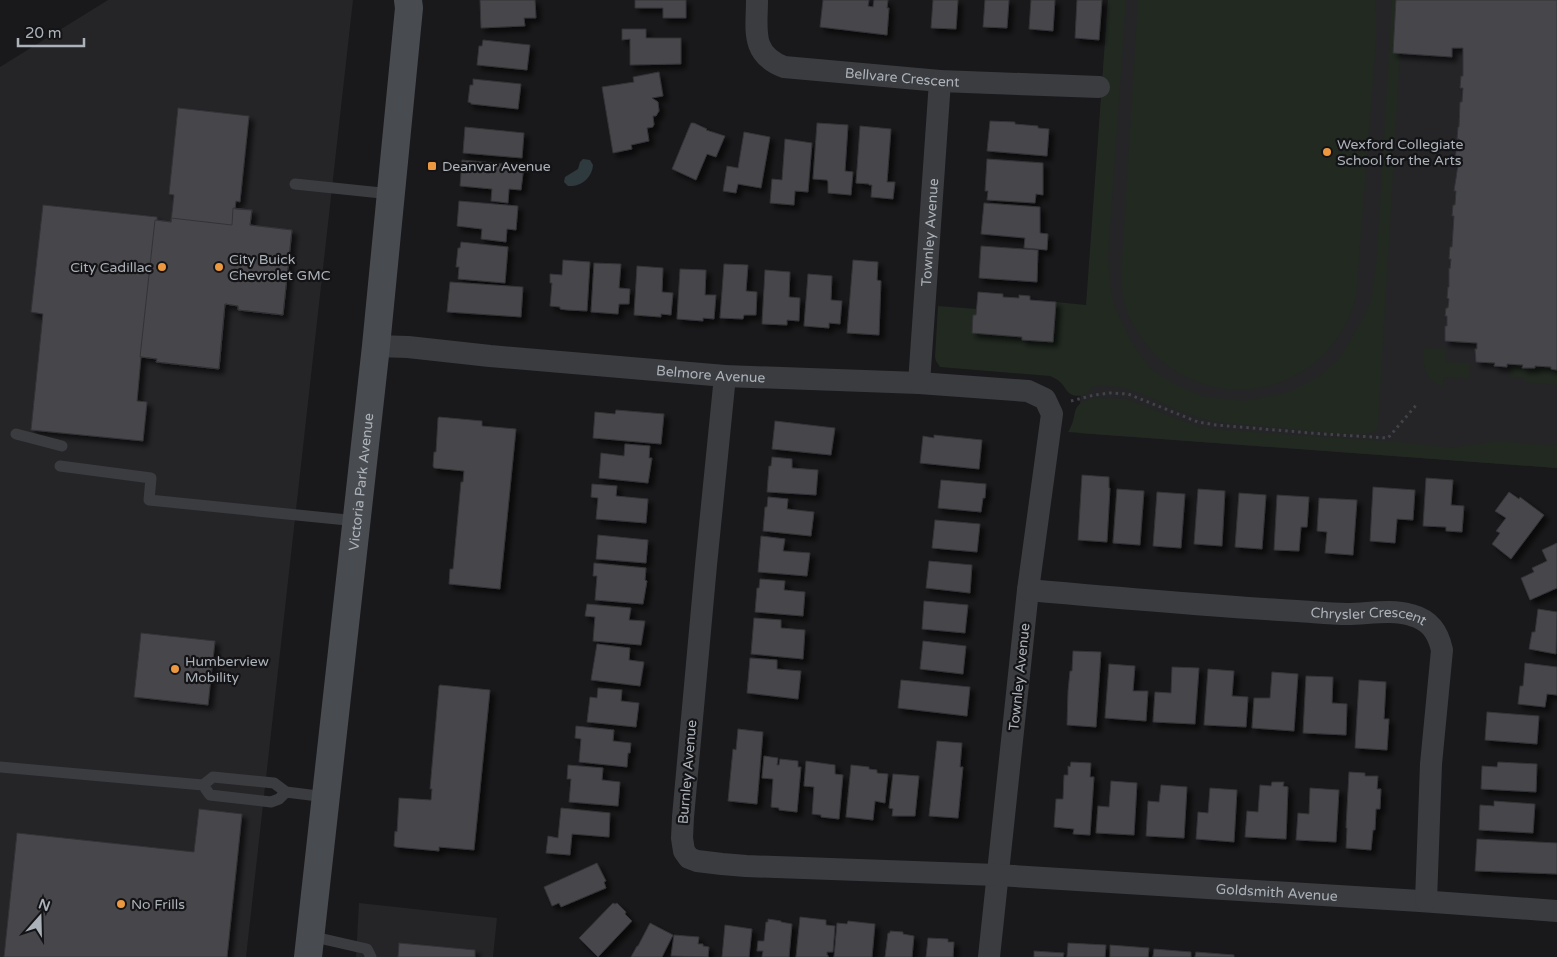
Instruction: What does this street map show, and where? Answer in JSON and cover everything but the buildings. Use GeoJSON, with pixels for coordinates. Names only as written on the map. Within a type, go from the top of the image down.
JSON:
{"type":"FeatureCollection","features":[{"type":"Feature","properties":{"kind":"main road","name":"Victoria Park Avenue"},"geometry":{"type":"LineString","coordinates":[[309,947],[376,346],[410,3]]}},
{"type":"Feature","properties":{"kind":"street","name":"Bellvare Crescent"},"geometry":{"type":"LineString","coordinates":[[757,0],[756,38],[762,51],[775,63],[784,67],[940,81],[1099,87]]}},
{"type":"Feature","properties":{"kind":"street","name":"Townley Avenue"},"geometry":{"type":"LineString","coordinates":[[919,383],[940,81]]}},
{"type":"Feature","properties":{"kind":"street","name":"Belmore Avenue"},"geometry":{"type":"LineString","coordinates":[[376,346],[408,347],[725,376],[919,383],[1028,391],[1045,399]]}},
{"type":"Feature","properties":{"kind":"street","name":"Burnley Avenue"},"geometry":{"type":"LineString","coordinates":[[725,376],[706,556],[683,817],[682,838],[684,851],[689,858],[697,861],[746,866],[997,875]]}},
{"type":"Feature","properties":{"kind":"street","name":"Townley Avenue"},"geometry":{"type":"LineString","coordinates":[[989,957],[1028,590],[1052,414],[1045,399]]}},
{"type":"Feature","properties":{"kind":"street","name":"Chrysler Crescent"},"geometry":{"type":"LineString","coordinates":[[1028,590],[1295,611],[1346,614],[1394,613],[1411,615],[1433,627],[1439,637],[1442,650],[1431,764],[1426,901]]}},
{"type":"Feature","properties":{"kind":"street","name":"Goldsmith Avenue"},"geometry":{"type":"LineString","coordinates":[[997,875],[1557,910]]}},
{"type":"Feature","properties":{"kind":"lane"},"geometry":{"type":"LineString","coordinates":[[295,184],[391,194]]}},
{"type":"Feature","properties":{"kind":"lane"},"geometry":{"type":"LineString","coordinates":[[16,434],[62,446]]}},
{"type":"Feature","properties":{"kind":"lane"},"geometry":{"type":"LineString","coordinates":[[60,466],[151,478],[149,500],[357,522]]}},
{"type":"Feature","properties":{"kind":"lane"},"geometry":{"type":"LineString","coordinates":[[0,767],[203,785],[213,778],[274,783],[286,792],[326,797]]}},
{"type":"Feature","properties":{"kind":"lane"},"geometry":{"type":"LineString","coordinates":[[203,785],[210,795],[270,802],[279,799],[286,792]]}},
{"type":"Feature","properties":{"kind":"lane"},"geometry":{"type":"LineString","coordinates":[[309,947],[367,949],[371,957]]}},
{"type":"Feature","properties":{"kind":"path"},"geometry":{"type":"LineString","coordinates":[[1071,401],[1110,393],[1128,394],[1198,422],[1388,438],[1418,404]]}},
{"type":"Feature","properties":{"kind":"shaded area"},"geometry":{"type":"Polygon","coordinates":[[[108,0],[353,0],[246,957],[0,957],[0,67],[108,0]]]}},
{"type":"Feature","properties":{"kind":"shaded area","name":"Wexford Collegiate School for the Arts"},"geometry":{"type":"Polygon","coordinates":[[[1108,0],[1557,0],[1557,468],[1078,433],[1108,0]]]}},
{"type":"Feature","properties":{"kind":"shaded area"},"geometry":{"type":"Polygon","coordinates":[[[1108,0],[1126,0],[1108,258],[1111,293],[1116,310],[1133,345],[1152,370],[1174,384],[1204,397],[1245,401],[1287,393],[1319,377],[1340,358],[1365,315],[1372,297],[1377,256],[1392,0],[1396,0],[1393,53],[1400,54],[1378,427],[1373,431],[1365,434],[1337,434],[1213,421],[1184,413],[1120,387],[1092,387],[1088,393],[1078,396],[1068,392],[1063,384],[1050,376],[940,367],[936,361],[938,306],[977,309],[976,315],[973,315],[972,333],[1022,337],[1022,340],[1053,342],[1056,302],[1086,305],[1108,0]]]}},
{"type":"Feature","properties":{"kind":"shaded area"},"geometry":{"type":"Polygon","coordinates":[[[1138,0],[1375,0],[1376,41],[1356,297],[1339,335],[1314,363],[1283,381],[1248,389],[1213,387],[1180,373],[1150,349],[1128,314],[1121,277],[1138,0]]]}},
{"type":"Feature","properties":{"kind":"shaded area"},"geometry":{"type":"Polygon","coordinates":[[[583,159],[590,160],[593,165],[588,178],[577,185],[568,186],[564,182],[565,177],[578,169],[583,159]]]}},
{"type":"Feature","properties":{"kind":"shaded area"},"geometry":{"type":"Polygon","coordinates":[[[1423,348],[1445,349],[1445,362],[1470,363],[1469,378],[1444,377],[1443,386],[1437,384],[1426,372],[1423,348]]]}},
{"type":"Feature","properties":{"kind":"shaded area"},"geometry":{"type":"Polygon","coordinates":[[[1511,365],[1523,365],[1523,368],[1535,368],[1535,366],[1551,367],[1551,369],[1557,370],[1557,385],[1525,382],[1525,378],[1510,377],[1511,365]]]}},
{"type":"Feature","properties":{"kind":"shaded area"},"geometry":{"type":"Polygon","coordinates":[[[1095,398],[1126,399],[1199,427],[1224,430],[1398,442],[1452,448],[1497,441],[1557,446],[1557,468],[1068,432],[1077,407],[1086,400],[1095,398]]]}},
{"type":"Feature","properties":{"kind":"shaded area"},"geometry":{"type":"Polygon","coordinates":[[[359,903],[497,918],[493,957],[356,957],[359,903]]]}},
{"type":"Feature","properties":{"kind":"place","name":"Wexford Collegiate School for the Arts"},"geometry":{"type":"Point","coordinates":[1327,152]}},
{"type":"Feature","properties":{"kind":"place","name":"Deanvar Avenue"},"geometry":{"type":"Point","coordinates":[432,166]}},
{"type":"Feature","properties":{"kind":"place","name":"City Cadillac"},"geometry":{"type":"Point","coordinates":[162,267]}},
{"type":"Feature","properties":{"kind":"place","name":"City Buick Chevrolet GMC"},"geometry":{"type":"Point","coordinates":[219,267]}},
{"type":"Feature","properties":{"kind":"place","name":"Humberview Mobility"},"geometry":{"type":"Point","coordinates":[175,669]}},
{"type":"Feature","properties":{"kind":"place","name":"No Frills"},"geometry":{"type":"Point","coordinates":[121,904]}}]}
